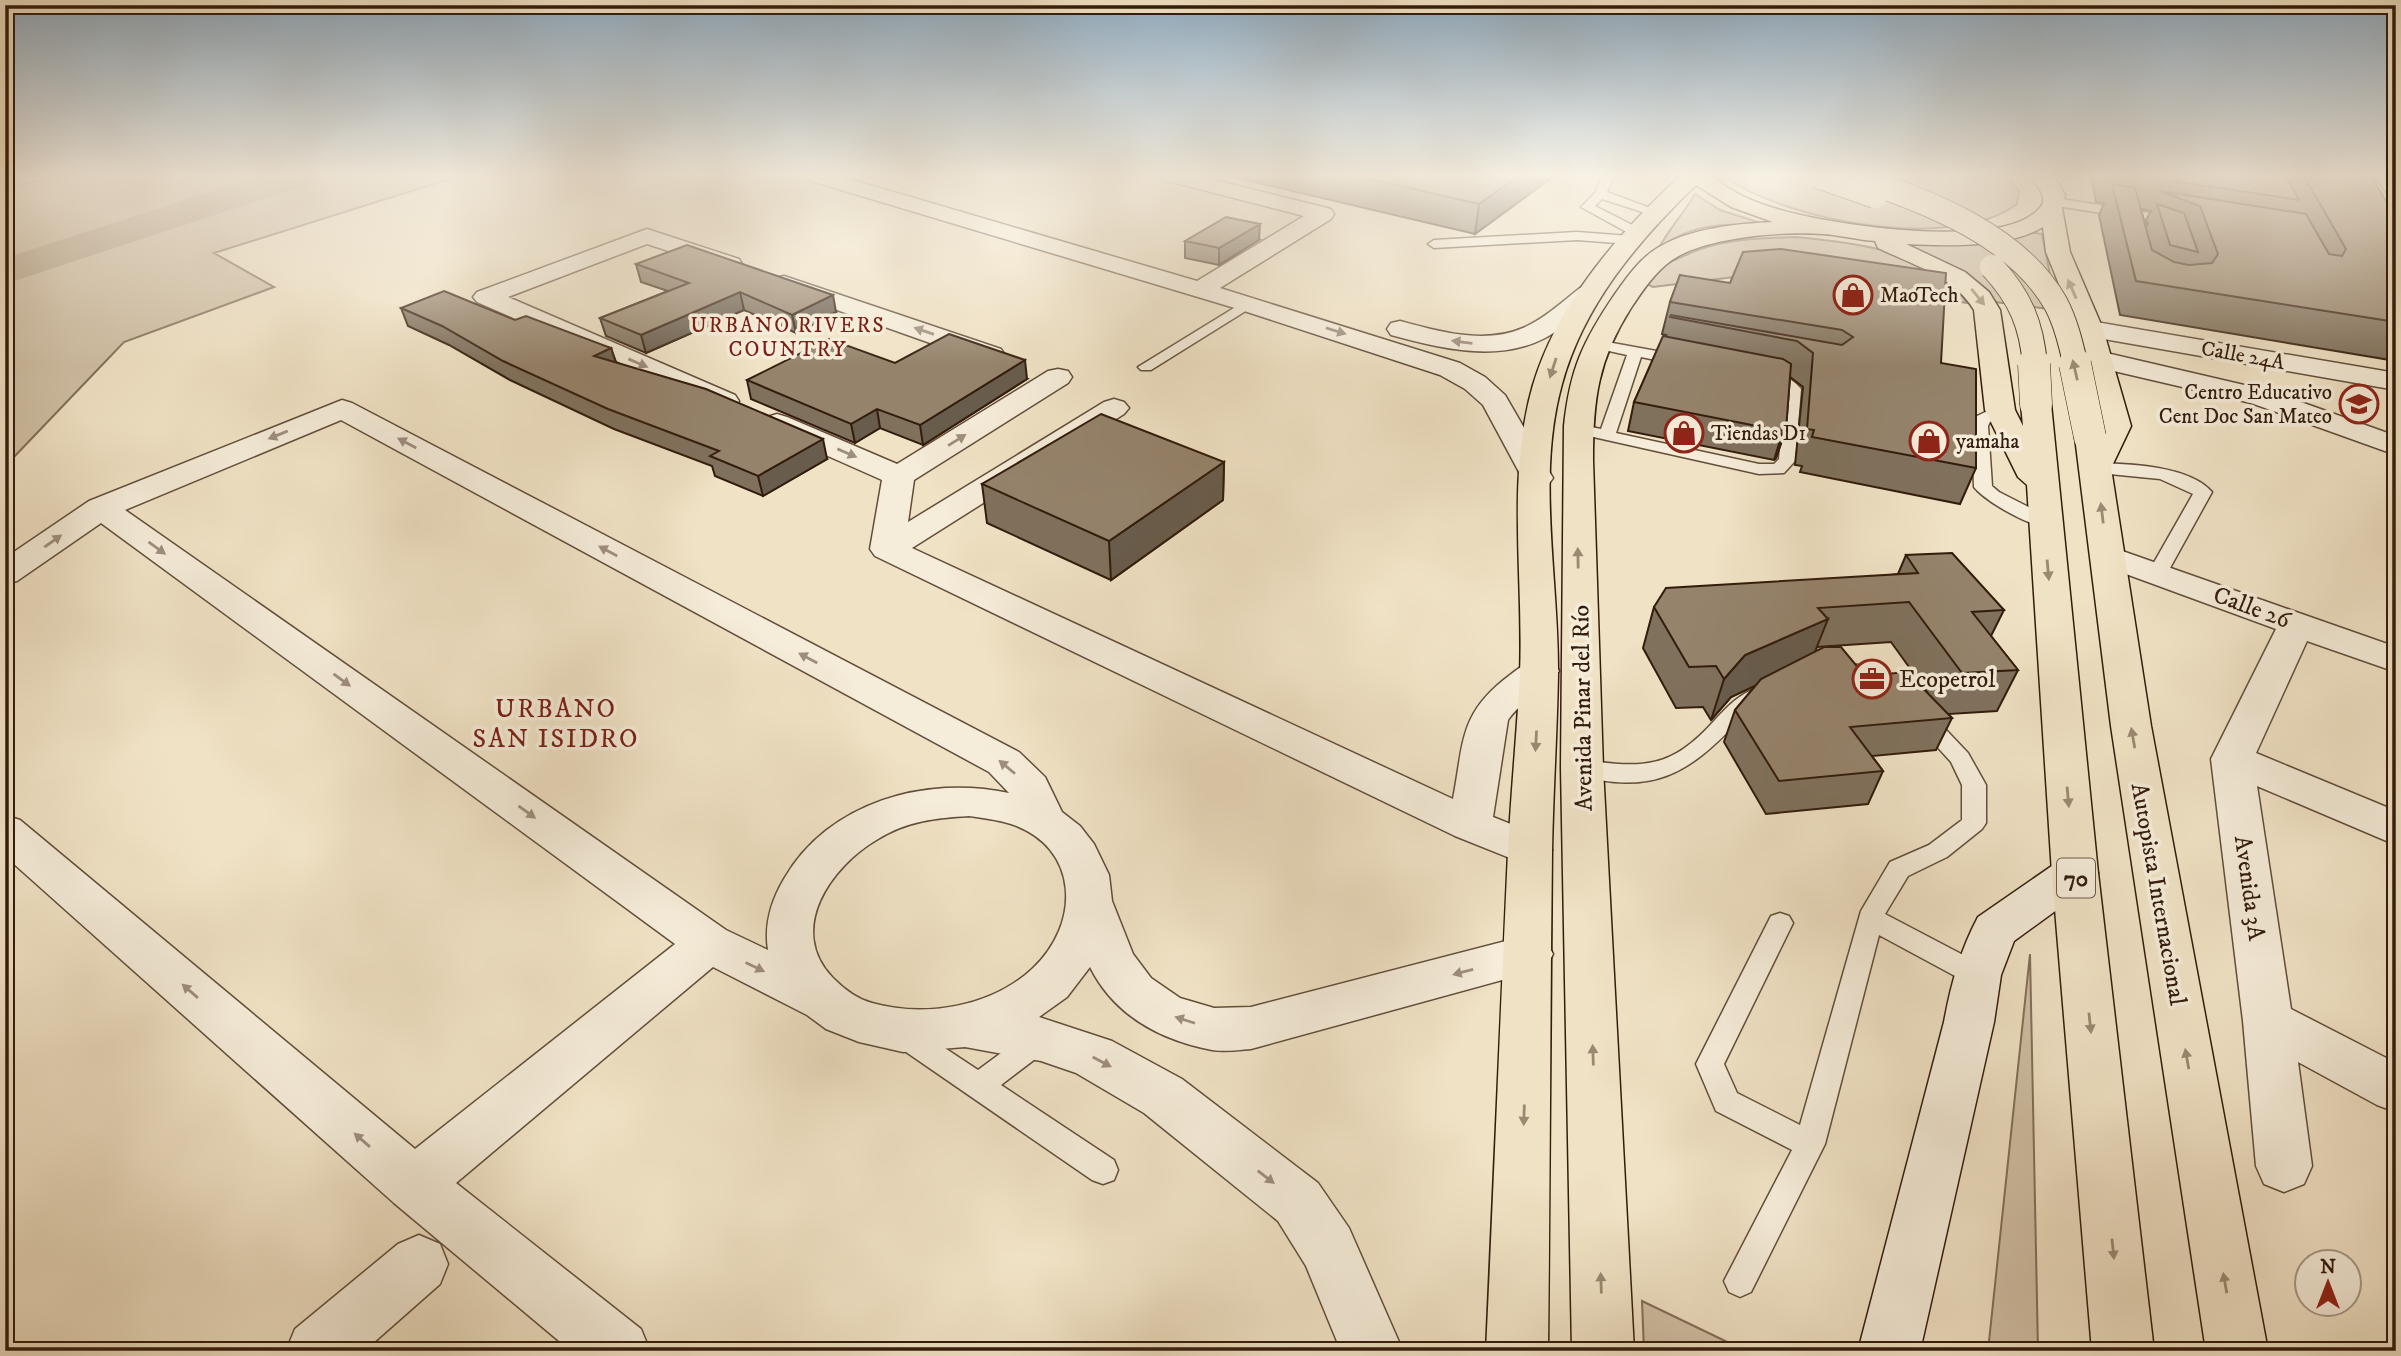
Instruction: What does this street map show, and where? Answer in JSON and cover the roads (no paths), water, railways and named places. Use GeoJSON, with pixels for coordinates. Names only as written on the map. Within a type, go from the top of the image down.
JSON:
{"type":"FeatureCollection","features":[{"type":"Feature","properties":{"kind":"main road","name":"Avenida Pinar del Río"},"geometry":{"type":"LineString","coordinates":[[1603,1351],[1582,768],[1592,432],[1585,384],[1636,239]]}},
{"type":"Feature","properties":{"kind":"main road","name":"Avenida Pinar del Río"},"geometry":{"type":"LineString","coordinates":[[1517,1351],[1530,850],[1540,671],[1537,478],[1539,427],[1547,387],[1558,354],[1606,330],[1633,286],[1666,253],[1699,239]]}},
{"type":"Feature","properties":{"kind":"main road"},"geometry":{"type":"LineString","coordinates":[[1872,239],[1930,262],[1976,292],[1987,310],[2018,407]]}},
{"type":"Feature","properties":{"kind":"main road","name":"70"},"geometry":{"type":"LineString","coordinates":[[1958,239],[2003,277],[2022,302],[2032,328],[2018,407],[2043,509],[2075,873],[2123,1351]]}},
{"type":"Feature","properties":{"kind":"main road","name":"Autopista Internacional"},"geometry":{"type":"LineString","coordinates":[[1987,239],[2014,257],[2036,278],[2056,304],[2067,333],[2092,452],[2131,726],[2237,1351]]}},
{"type":"Feature","properties":{"kind":"main road"},"geometry":{"type":"LineString","coordinates":[[2056,239],[2058,252],[2090,329],[2116,426],[2092,452]]}},
{"type":"Feature","properties":{"kind":"street"},"geometry":{"type":"LineString","coordinates":[[638,239],[486,298],[899,476]]}},
{"type":"Feature","properties":{"kind":"street"},"geometry":{"type":"LineString","coordinates":[[657,239],[1058,377],[899,476],[887,548]]}},
{"type":"Feature","properties":{"kind":"street"},"geometry":{"type":"LineString","coordinates":[[1046,239],[1257,298],[1450,369],[1475,383],[1495,401],[1537,478]]}},
{"type":"Feature","properties":{"kind":"street"},"geometry":{"type":"LineString","coordinates":[[1210,284],[1282,239]]}},
{"type":"Feature","properties":{"kind":"street"},"geometry":{"type":"LineString","coordinates":[[1257,298],[1432,338],[1471,343],[1506,342],[1532,334],[1606,330]]}},
{"type":"Feature","properties":{"kind":"street","name":"Calle 24A"},"geometry":{"type":"LineString","coordinates":[[2090,329],[2396,382]]}},
{"type":"Feature","properties":{"kind":"street"},"geometry":{"type":"LineString","coordinates":[[2098,359],[2260,397],[2396,446]]}},
{"type":"Feature","properties":{"kind":"street"},"geometry":{"type":"LineString","coordinates":[[887,548],[1114,408]]}},
{"type":"Feature","properties":{"kind":"street"},"geometry":{"type":"LineString","coordinates":[[5,574],[101,508],[342,409],[1004,762],[1030,788],[1045,822]]}},
{"type":"Feature","properties":{"kind":"street"},"geometry":{"type":"LineString","coordinates":[[101,508],[709,943],[820,999],[853,1019],[896,1030],[966,1026],[1041,1040],[1094,1057],[1163,1096],[1298,1202],[1328,1248],[1372,1351]]}},
{"type":"Feature","properties":{"kind":"street"},"geometry":{"type":"LineString","coordinates":[[887,548],[1470,825],[1530,850]]}},
{"type":"Feature","properties":{"kind":"street","name":"Calle 26"},"geometry":{"type":"LineString","coordinates":[[2108,555],[2396,660]]}},
{"type":"Feature","properties":{"kind":"street"},"geometry":{"type":"LineString","coordinates":[[2297,623],[2232,759],[2396,829]]}},
{"type":"Feature","properties":{"kind":"street"},"geometry":{"type":"LineString","coordinates":[[1470,825],[1488,720],[1500,702],[1540,671]]}},
{"type":"Feature","properties":{"kind":"street","name":"Avenida 3A"},"geometry":{"type":"LineString","coordinates":[[2232,759],[2268,1021],[2284,1166]]}},
{"type":"Feature","properties":{"kind":"street"},"geometry":{"type":"LineString","coordinates":[[820,999],[797,969],[789,934],[796,898],[816,865],[846,837],[884,816],[927,804],[969,801],[1010,807],[1045,822],[1071,844],[1087,873],[1091,905],[1112,963],[1134,992],[1165,1014],[1214,1029],[1251,1028],[1529,954]]}},
{"type":"Feature","properties":{"kind":"street"},"geometry":{"type":"LineString","coordinates":[[5,831],[414,1184],[619,1351]]}},
{"type":"Feature","properties":{"kind":"street"},"geometry":{"type":"LineString","coordinates":[[1888,1351],[1969,1022],[1977,975],[1996,930],[2075,873]]}},
{"type":"Feature","properties":{"kind":"street"},"geometry":{"type":"LineString","coordinates":[[966,1026],[1015,1007],[1055,978],[1080,942],[1091,905]]}},
{"type":"Feature","properties":{"kind":"street"},"geometry":{"type":"LineString","coordinates":[[414,1184],[709,943]]}},
{"type":"Feature","properties":{"kind":"street"},"geometry":{"type":"LineString","coordinates":[[2268,1021],[2396,1089]]}},
{"type":"Feature","properties":{"kind":"street"},"geometry":{"type":"LineString","coordinates":[[317,1351],[419,1264]]}},
{"type":"Feature","properties":{"kind":"lane"},"geometry":{"type":"LineString","coordinates":[[1434,244],[1518,239]]}},
{"type":"Feature","properties":{"kind":"lane"},"geometry":{"type":"LineString","coordinates":[[1146,367],[1257,298]]}},
{"type":"Feature","properties":{"kind":"lane"},"geometry":{"type":"LineString","coordinates":[[1606,330],[1684,345]]}},
{"type":"Feature","properties":{"kind":"lane"},"geometry":{"type":"LineString","coordinates":[[1606,330],[1702,364]]}},
{"type":"Feature","properties":{"kind":"lane"},"geometry":{"type":"LineString","coordinates":[[1592,432],[1759,469],[1778,469],[1787,461],[1793,389],[1781,380],[1741,372]]}},
{"type":"Feature","properties":{"kind":"lane"},"geometry":{"type":"LineString","coordinates":[[2018,407],[1983,419],[1980,426],[1983,487],[1993,496],[2043,509]]}},
{"type":"Feature","properties":{"kind":"lane"},"geometry":{"type":"LineString","coordinates":[[2092,452],[2185,480],[2203,492],[2158,573]]}},
{"type":"Feature","properties":{"kind":"lane"},"geometry":{"type":"LineString","coordinates":[[1740,1281],[1810,1144],[1870,918],[1899,869],[1938,851],[1974,823],[1974,785],[1960,758],[1883,677],[1853,670],[1808,669]]}},
{"type":"Feature","properties":{"kind":"lane"},"geometry":{"type":"LineString","coordinates":[[1582,768],[1639,775],[1667,771],[1714,735],[1740,704],[1774,687]]}},
{"type":"Feature","properties":{"kind":"lane"},"geometry":{"type":"LineString","coordinates":[[1870,918],[1977,975]]}},
{"type":"Feature","properties":{"kind":"lane"},"geometry":{"type":"LineString","coordinates":[[1780,923],[1710,1064],[1726,1102],[1810,1144]]}},
{"type":"Feature","properties":{"kind":"lane"},"geometry":{"type":"LineString","coordinates":[[896,1030],[1103,1170]]}},
{"type":"Feature","properties":{"kind":"lane"},"geometry":{"type":"LineString","coordinates":[[979,1086],[1041,1040]]}},
{"type":"Feature","properties":{"kind":"waterway"},"geometry":{"type":"LineString","coordinates":[[5,272],[104,239]]}},
{"type":"Feature","properties":{"kind":"place","name":"MaoTech"},"geometry":{"type":"Point","coordinates":[1853,295]}},
{"type":"Feature","properties":{"kind":"place","name":"Centro Educativo Cent Doc San Mateo"},"geometry":{"type":"Point","coordinates":[2359,404]}},
{"type":"Feature","properties":{"kind":"place","name":"Tiendas D1"},"geometry":{"type":"Point","coordinates":[1684,433]}},
{"type":"Feature","properties":{"kind":"place","name":"yamaha"},"geometry":{"type":"Point","coordinates":[1929,441]}},
{"type":"Feature","properties":{"kind":"place","name":"Ecopetrol"},"geometry":{"type":"Point","coordinates":[1872,679]}},
{"type":"Feature","properties":{"kind":"district","name":"URBANO RIVERS COUNTRY"},"geometry":{"type":"Point","coordinates":[788,337]}},
{"type":"Feature","properties":{"kind":"district","name":"URBANO SAN ISIDRO"},"geometry":{"type":"Point","coordinates":[556,723]}}]}
